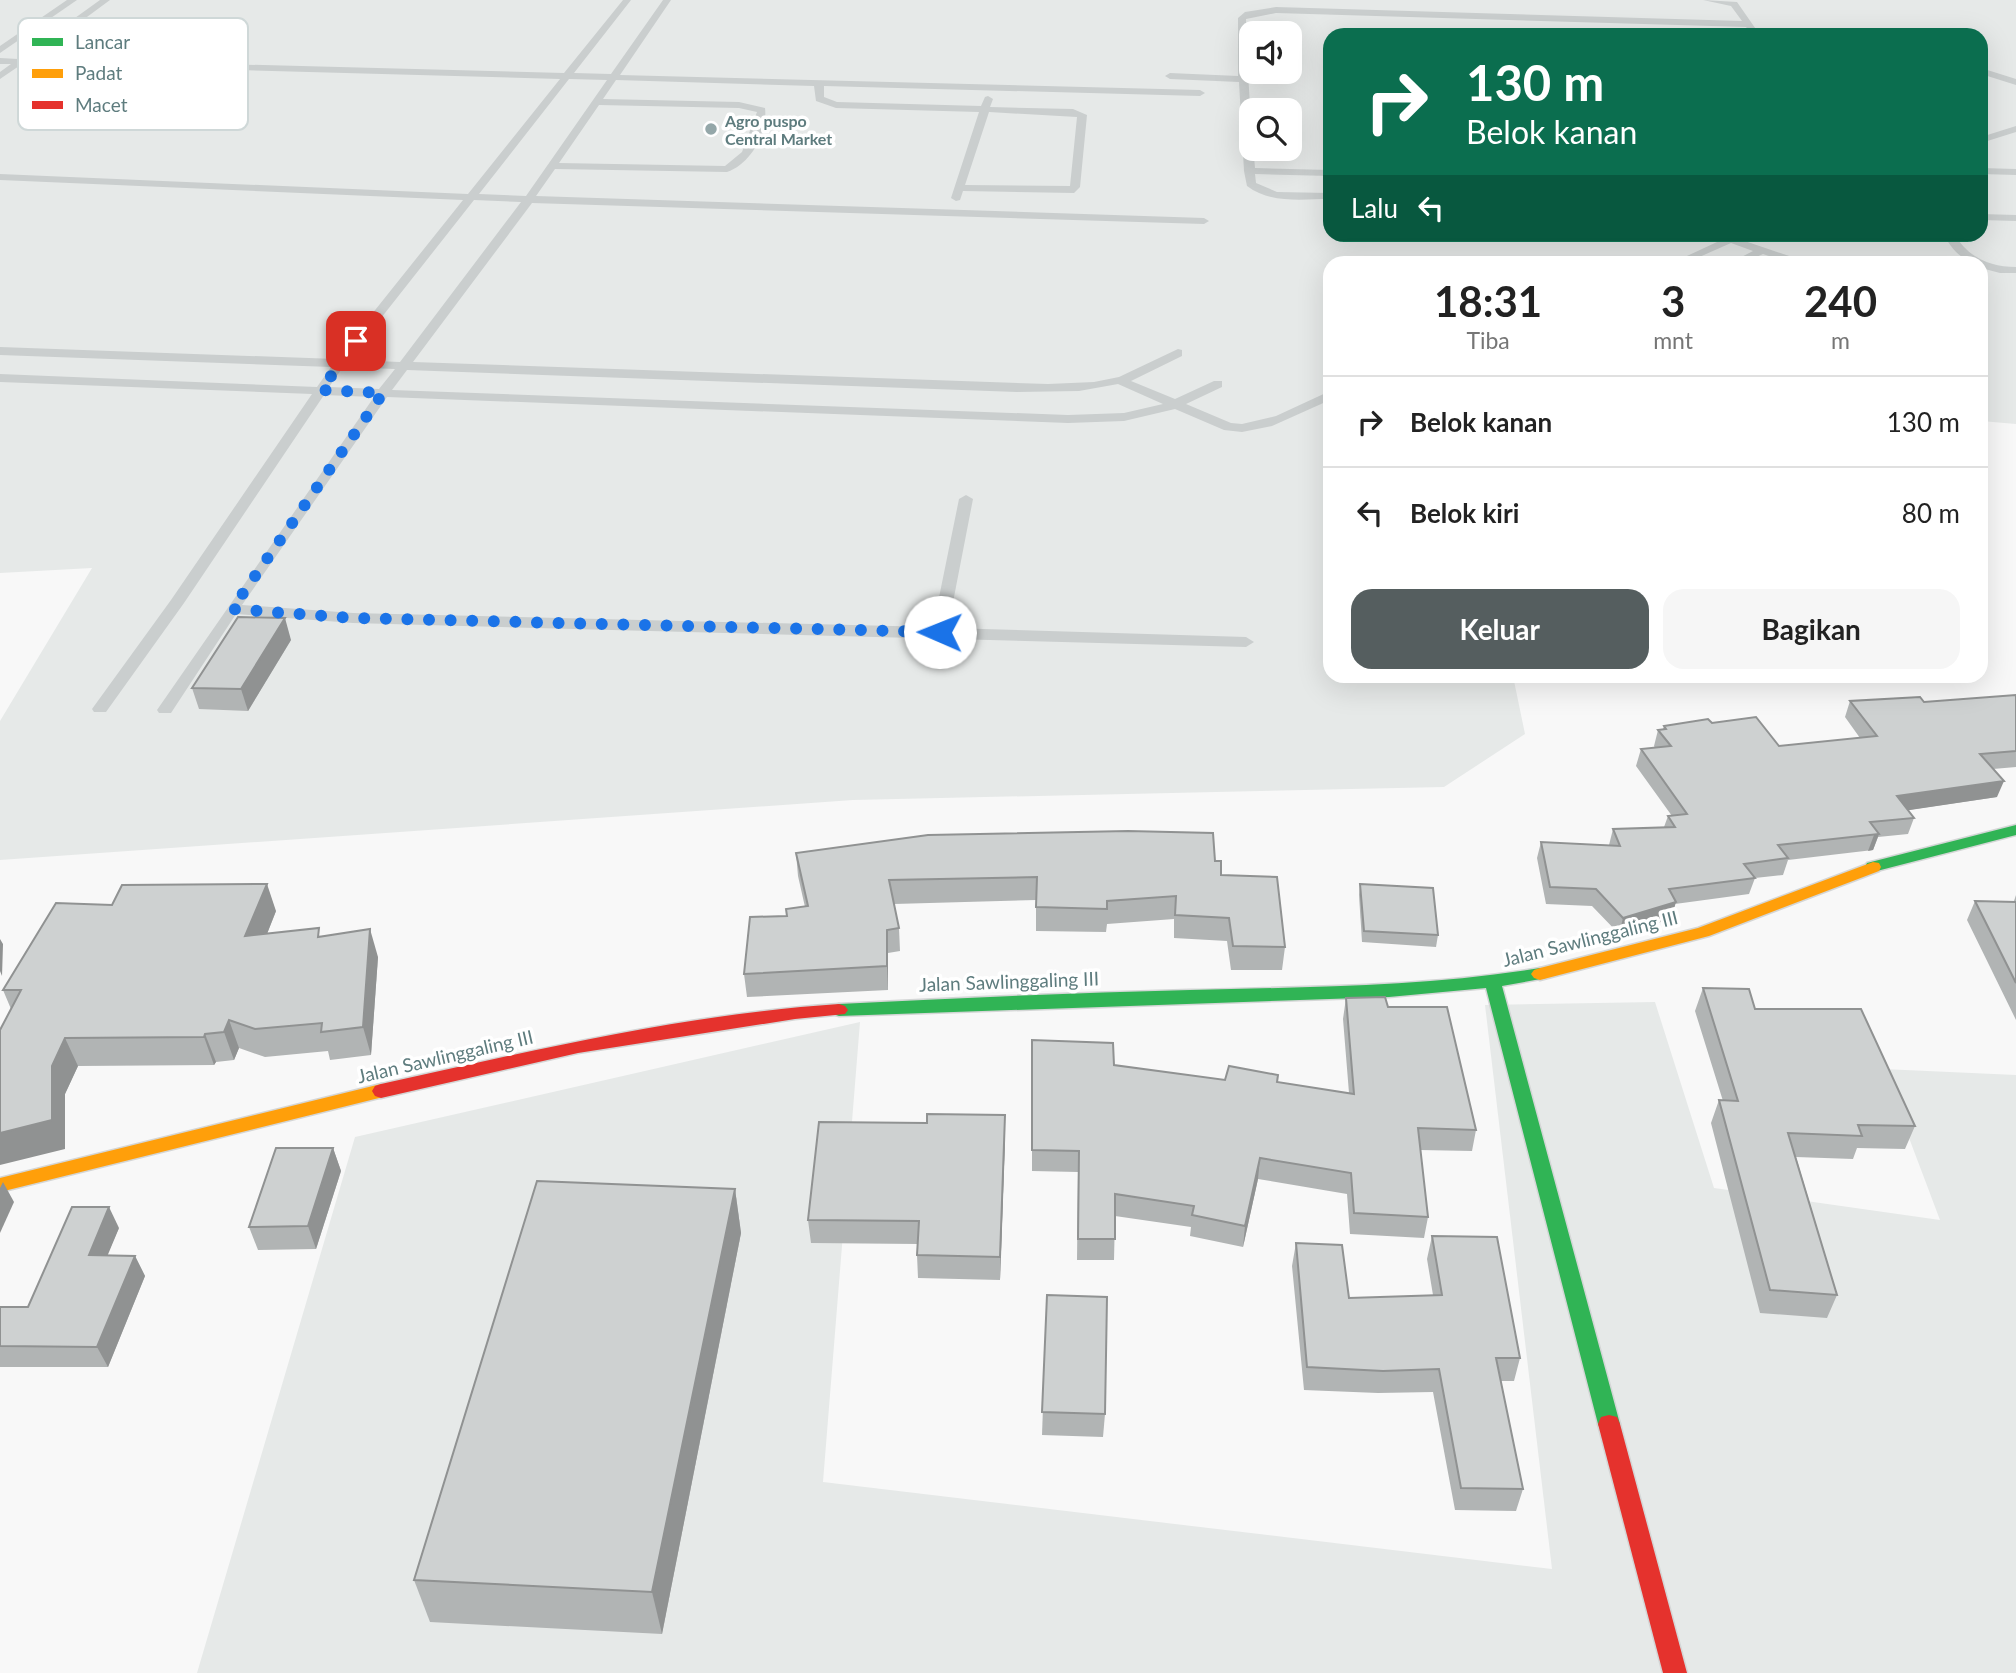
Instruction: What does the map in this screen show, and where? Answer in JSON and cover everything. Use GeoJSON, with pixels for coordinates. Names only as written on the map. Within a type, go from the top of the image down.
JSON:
{"type":"FeatureCollection","features":[{"type":"Feature","properties":{"kind":"street","name":"Jalan Sawlinggaling III"},"geometry":{"type":"LineString","coordinates":[[0,1185],[389,1089],[578,1047],[795,1013],[999,1001],[1377,991],[1493,983],[1563,969],[1703,932],[1882,863],[2016,830]]}},
{"type":"Feature","properties":{"kind":"street"},"geometry":{"type":"LineString","coordinates":[[1493,983],[1675,1673]]}},
{"type":"Feature","properties":{"kind":"lane"},"geometry":{"type":"LineString","coordinates":[[47,18],[73,0]]}},
{"type":"Feature","properties":{"kind":"lane"},"geometry":{"type":"LineString","coordinates":[[81,18],[106,0]]}},
{"type":"Feature","properties":{"kind":"lane"},"geometry":{"type":"LineString","coordinates":[[100,709],[177,603],[340,362],[627,0]]}},
{"type":"Feature","properties":{"kind":"lane"},"geometry":{"type":"LineString","coordinates":[[165,710],[383,393],[530,198],[667,0]]}},
{"type":"Feature","properties":{"kind":"lane"},"geometry":{"type":"LineString","coordinates":[[1248,14],[1250,0]]}},
{"type":"Feature","properties":{"kind":"lane"},"geometry":{"type":"LineString","coordinates":[[1707,0],[1734,4],[1751,28]]}},
{"type":"Feature","properties":{"kind":"lane"},"geometry":{"type":"LineString","coordinates":[[1242,21],[1248,14],[1276,10],[1484,11],[1748,24]]}},
{"type":"Feature","properties":{"kind":"lane"},"geometry":{"type":"LineString","coordinates":[[0,50],[18,38]]}},
{"type":"Feature","properties":{"kind":"lane"},"geometry":{"type":"LineString","coordinates":[[0,61],[18,61]]}},
{"type":"Feature","properties":{"kind":"lane"},"geometry":{"type":"LineString","coordinates":[[0,76],[18,62]]}},
{"type":"Feature","properties":{"kind":"lane"},"geometry":{"type":"LineString","coordinates":[[248,67],[1200,93]]}},
{"type":"Feature","properties":{"kind":"lane"},"geometry":{"type":"LineString","coordinates":[[1988,73],[2016,82]]}},
{"type":"Feature","properties":{"kind":"lane"},"geometry":{"type":"LineString","coordinates":[[1170,76],[1239,79]]}},
{"type":"Feature","properties":{"kind":"lane"},"geometry":{"type":"LineString","coordinates":[[819,84],[819,99],[836,105],[1073,112],[1082,115],[1075,187],[1070,191],[959,188]]}},
{"type":"Feature","properties":{"kind":"lane"},"geometry":{"type":"LineString","coordinates":[[1243,84],[1251,184],[1258,192],[1323,196]]}},
{"type":"Feature","properties":{"kind":"lane"},"geometry":{"type":"LineString","coordinates":[[951,212],[992,88]]}},
{"type":"Feature","properties":{"kind":"lane"},"geometry":{"type":"LineString","coordinates":[[552,166],[727,169],[740,164],[746,158],[762,110],[739,105],[597,102]]}},
{"type":"Feature","properties":{"kind":"lane"},"geometry":{"type":"LineString","coordinates":[[1988,138],[2016,129]]}},
{"type":"Feature","properties":{"kind":"lane"},"geometry":{"type":"LineString","coordinates":[[1249,171],[1323,173]]}},
{"type":"Feature","properties":{"kind":"lane"},"geometry":{"type":"LineString","coordinates":[[1988,171],[2016,172]]}},
{"type":"Feature","properties":{"kind":"lane"},"geometry":{"type":"LineString","coordinates":[[0,177],[662,205],[1204,221]]}},
{"type":"Feature","properties":{"kind":"lane"},"geometry":{"type":"LineString","coordinates":[[1988,217],[2016,218]]}},
{"type":"Feature","properties":{"kind":"lane"},"geometry":{"type":"LineString","coordinates":[[1694,256],[1718,242]]}},
{"type":"Feature","properties":{"kind":"lane"},"geometry":{"type":"LineString","coordinates":[[1740,242],[1780,256]]}},
{"type":"Feature","properties":{"kind":"lane"},"geometry":{"type":"LineString","coordinates":[[1953,242],[1959,251],[1967,256]]}},
{"type":"Feature","properties":{"kind":"lane"},"geometry":{"type":"LineString","coordinates":[[1750,256],[1763,250]]}},
{"type":"Feature","properties":{"kind":"lane"},"geometry":{"type":"LineString","coordinates":[[1988,266],[2000,270],[2016,270]]}},
{"type":"Feature","properties":{"kind":"lane"},"geometry":{"type":"LineString","coordinates":[[0,351],[1017,388],[1079,387],[1118,380],[1138,374],[1178,354]]}},
{"type":"Feature","properties":{"kind":"lane"},"geometry":{"type":"LineString","coordinates":[[0,378],[992,416],[1090,417],[1143,414],[1174,404],[1218,384]]}},
{"type":"Feature","properties":{"kind":"lane"},"geometry":{"type":"LineString","coordinates":[[1118,380],[1229,427],[1245,431],[1268,424],[1323,399]]}},
{"type":"Feature","properties":{"kind":"lane"},"geometry":{"type":"LineString","coordinates":[[940,632],[966,499]]}},
{"type":"Feature","properties":{"kind":"lane"},"geometry":{"type":"LineString","coordinates":[[232,609],[353,618],[1246,642]]}},
{"type":"Feature","properties":{"kind":"shaded area"},"geometry":{"type":"Polygon","coordinates":[[[0,0],[2016,0],[2016,424],[1988,422],[1988,256],[1323,256],[1323,683],[1514,683],[1525,734],[1444,787],[853,800],[0,860],[0,721],[92,568],[0,573],[0,0]]]}},
{"type":"Feature","properties":{"kind":"shaded area"},"geometry":{"type":"Polygon","coordinates":[[[1655,1002],[1714,1188],[1940,1220],[1883,1069],[2016,1075],[2016,1673],[197,1673],[355,1137],[860,1022],[823,1482],[1552,1569],[1485,1005],[1655,1002]]]}},
{"type":"Feature","properties":{"kind":"building"},"geometry":{"type":"Polygon","coordinates":[[[238,617],[285,618],[241,689],[192,688],[238,617]]]}},
{"type":"Feature","properties":{"kind":"building"},"geometry":{"type":"Polygon","coordinates":[[[2016,695],[2016,751],[1980,754],[2004,781],[1897,796],[1914,818],[1870,822],[1879,834],[1778,845],[1788,858],[1744,864],[1755,878],[1669,889],[1676,902],[1623,918],[1596,889],[1550,887],[1541,842],[1620,846],[1613,829],[1675,827],[1668,816],[1687,814],[1641,749],[1671,746],[1658,730],[1666,729],[1664,726],[1708,719],[1712,723],[1756,717],[1779,746],[1877,736],[1850,701],[1920,697],[1924,702],[2016,695]]]}},
{"type":"Feature","properties":{"kind":"building"},"geometry":{"type":"Polygon","coordinates":[[[1128,831],[1213,833],[1215,861],[1221,861],[1221,875],[1277,877],[1285,947],[1233,946],[1229,918],[1175,915],[1176,896],[1107,901],[1107,909],[1036,907],[1037,877],[889,880],[899,928],[887,930],[887,966],[744,974],[750,917],[787,916],[786,909],[808,906],[796,853],[928,835],[1128,831]]]}},
{"type":"Feature","properties":{"kind":"building"},"geometry":{"type":"Polygon","coordinates":[[[267,884],[245,936],[319,928],[318,937],[370,929],[363,1027],[321,1032],[322,1023],[255,1029],[229,1020],[224,1032],[205,1034],[204,1037],[65,1038],[52,1066],[52,1120],[0,1133],[0,1030],[21,990],[3,990],[56,903],[112,905],[122,885],[267,884]]]}},
{"type":"Feature","properties":{"kind":"building"},"geometry":{"type":"Polygon","coordinates":[[[1360,884],[1433,888],[1438,935],[1364,931],[1360,884]]]}},
{"type":"Feature","properties":{"kind":"building"},"geometry":{"type":"Polygon","coordinates":[[[1975,901],[2016,902],[2016,983],[1975,901]]]}},
{"type":"Feature","properties":{"kind":"building"},"geometry":{"type":"Polygon","coordinates":[[[1703,988],[1749,989],[1755,1009],[1861,1009],[1915,1126],[1858,1125],[1862,1136],[1788,1133],[1837,1295],[1770,1290],[1719,1100],[1738,1101],[1703,988]]]}},
{"type":"Feature","properties":{"kind":"building"},"geometry":{"type":"Polygon","coordinates":[[[1385,997],[1388,1007],[1447,1007],[1476,1130],[1418,1128],[1428,1217],[1354,1213],[1351,1173],[1260,1158],[1245,1226],[1192,1215],[1194,1206],[1115,1194],[1115,1239],[1078,1239],[1079,1151],[1032,1150],[1032,1040],[1113,1043],[1114,1065],[1225,1080],[1229,1066],[1278,1075],[1277,1082],[1354,1094],[1346,998],[1385,997]]]}},
{"type":"Feature","properties":{"kind":"building"},"geometry":{"type":"Polygon","coordinates":[[[927,1114],[1005,1115],[1000,1257],[917,1255],[919,1221],[808,1220],[819,1122],[927,1123],[927,1114]]]}},
{"type":"Feature","properties":{"kind":"building"},"geometry":{"type":"Polygon","coordinates":[[[276,1148],[333,1148],[308,1226],[249,1227],[276,1148]]]}},
{"type":"Feature","properties":{"kind":"building"},"geometry":{"type":"Polygon","coordinates":[[[537,1181],[735,1189],[652,1592],[414,1580],[537,1181]]]}},
{"type":"Feature","properties":{"kind":"building"},"geometry":{"type":"Polygon","coordinates":[[[72,1207],[109,1207],[89,1255],[135,1256],[97,1347],[0,1346],[0,1307],[28,1307],[72,1207]]]}},
{"type":"Feature","properties":{"kind":"building"},"geometry":{"type":"Polygon","coordinates":[[[1432,1236],[1497,1237],[1520,1358],[1496,1358],[1523,1489],[1461,1488],[1439,1369],[1383,1371],[1307,1367],[1296,1243],[1342,1245],[1349,1298],[1442,1295],[1432,1236]]]}},
{"type":"Feature","properties":{"kind":"building"},"geometry":{"type":"Polygon","coordinates":[[[1047,1295],[1107,1297],[1105,1414],[1042,1412],[1047,1295]]]}},
{"type":"Feature","properties":{"kind":"traffic: fast"},"geometry":{"type":"LineString","coordinates":[[1873,867],[2016,830]]}},
{"type":"Feature","properties":{"kind":"traffic: fast"},"geometry":{"type":"LineString","coordinates":[[839,1010],[1389,990],[1465,985],[1540,974]]}},
{"type":"Feature","properties":{"kind":"traffic: fast"},"geometry":{"type":"LineString","coordinates":[[1493,983],[1609,1424]]}},
{"type":"Feature","properties":{"kind":"traffic: slow"},"geometry":{"type":"LineString","coordinates":[[1540,974],[1703,932],[1873,867]]}},
{"type":"Feature","properties":{"kind":"traffic: slow"},"geometry":{"type":"LineString","coordinates":[[0,1185],[381,1091]]}},
{"type":"Feature","properties":{"kind":"traffic: jam"},"geometry":{"type":"LineString","coordinates":[[381,1091],[578,1047],[795,1013],[839,1010]]}},
{"type":"Feature","properties":{"kind":"traffic: jam"},"geometry":{"type":"LineString","coordinates":[[1609,1424],[1675,1673]]}},
{"type":"Feature","properties":{"kind":"place","name":"Agro puspo Central Market"},"geometry":{"type":"Point","coordinates":[711,129]}},
{"type":"Feature","properties":{"kind":"route"},"geometry":{"type":"LineString","coordinates":[[356,341],[321,390],[383,393],[232,609],[353,618],[940,632]]}}]}
